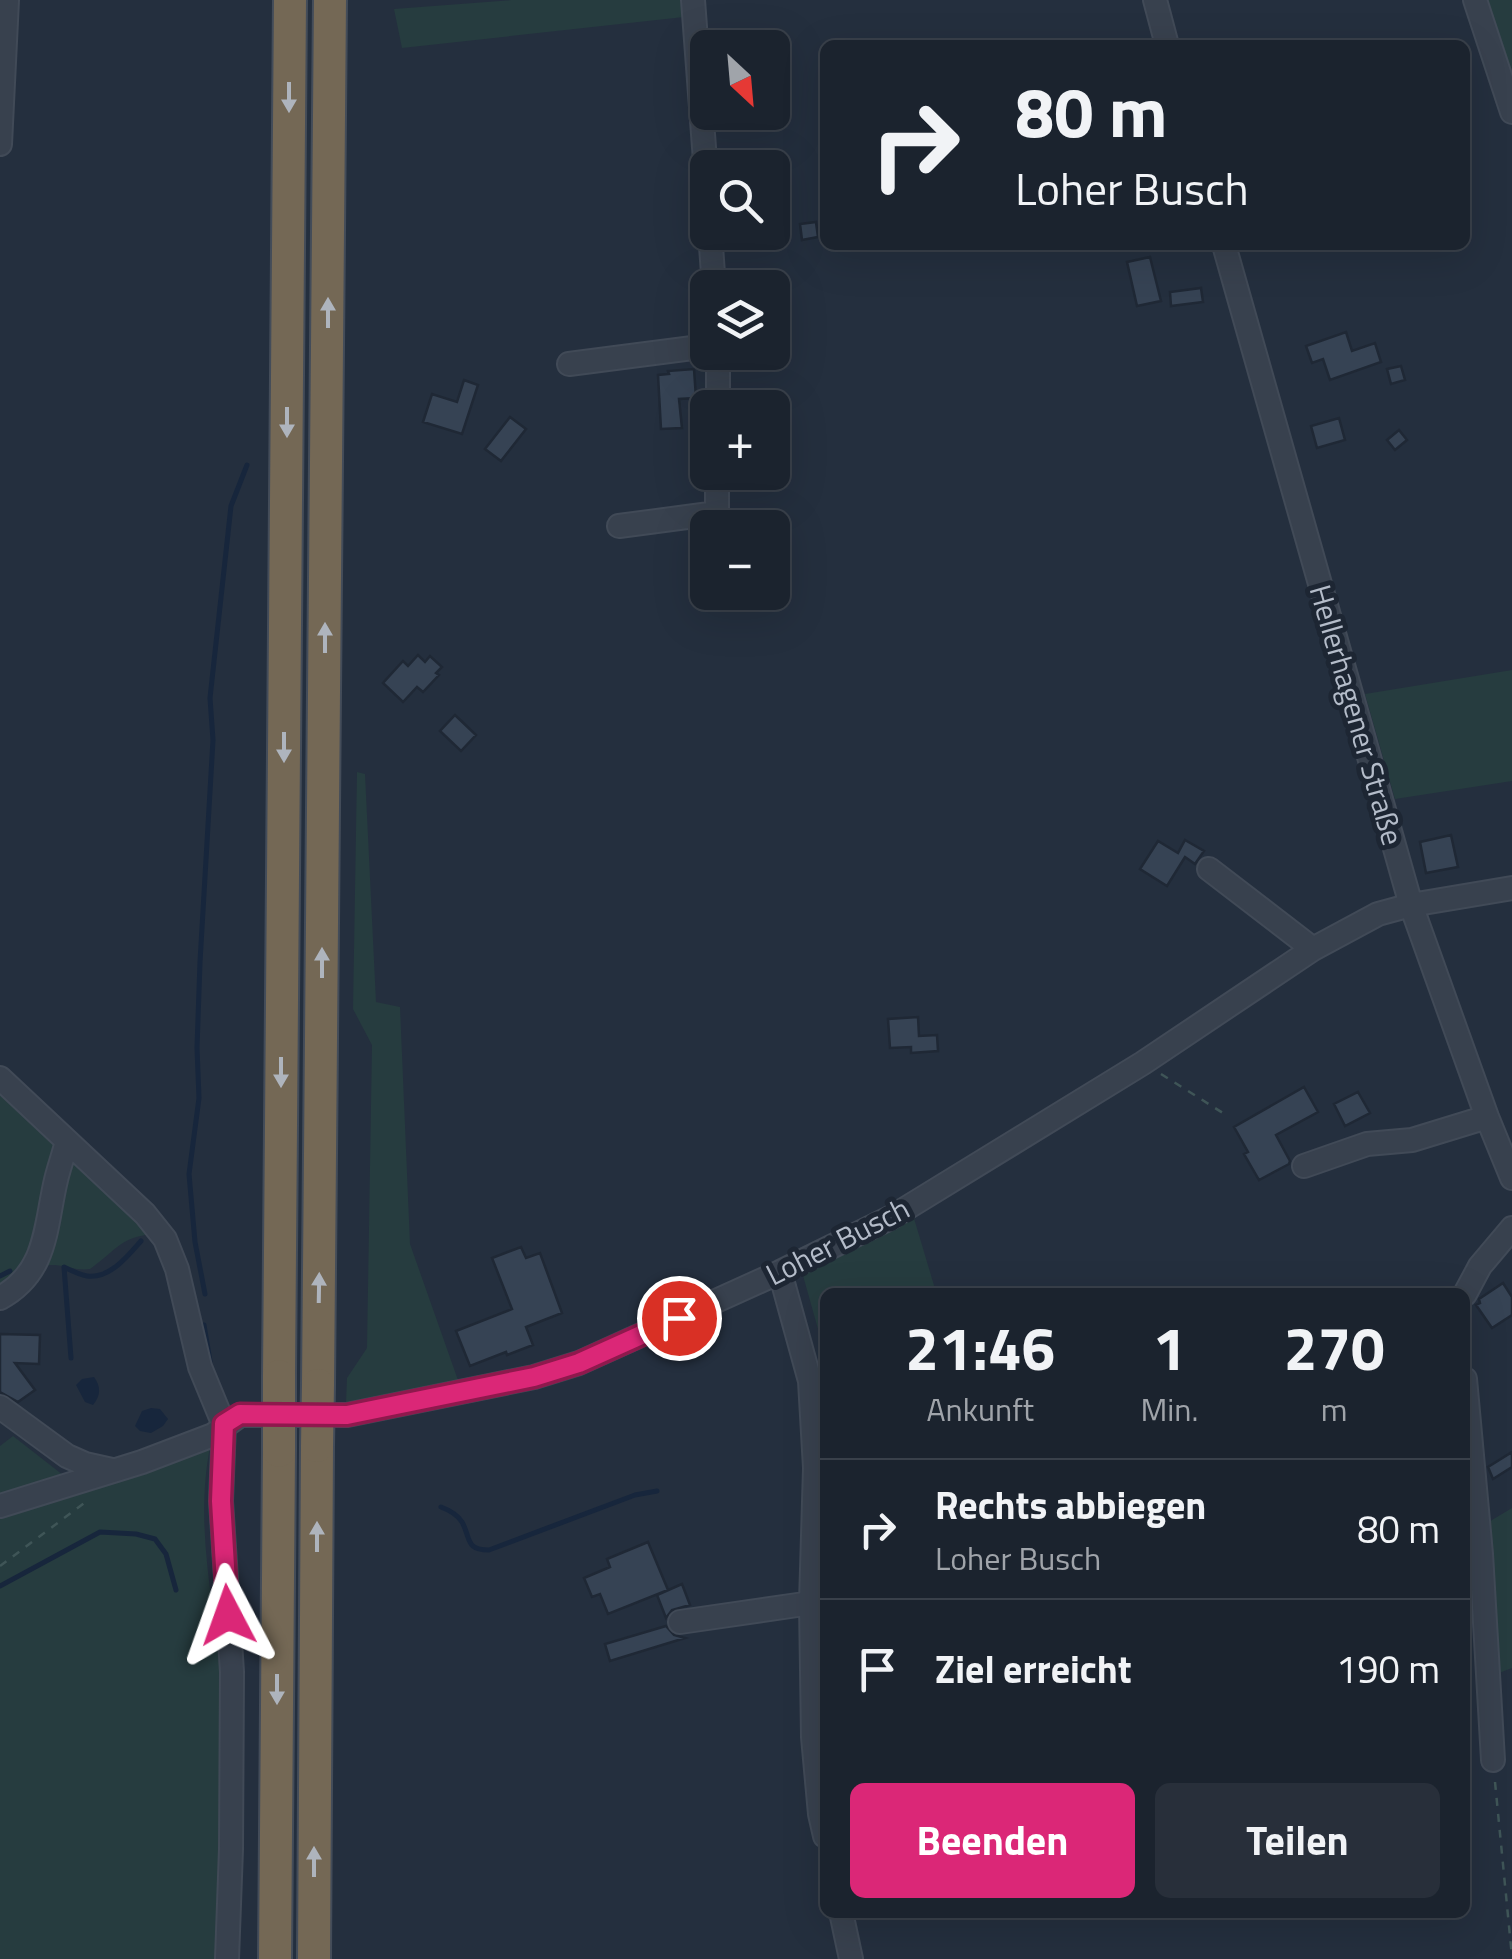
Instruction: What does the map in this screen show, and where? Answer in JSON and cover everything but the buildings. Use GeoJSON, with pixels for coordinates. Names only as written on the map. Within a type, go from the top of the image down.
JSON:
{"type":"FeatureCollection","features":[{"type":"Feature","properties":{"kind":"highway"},"geometry":{"type":"LineString","coordinates":[[275,1959],[290,0]]}},
{"type":"Feature","properties":{"kind":"highway"},"geometry":{"type":"LineString","coordinates":[[314,1959],[330,0]]}},
{"type":"Feature","properties":{"kind":"street"},"geometry":{"type":"LineString","coordinates":[[0,144],[7,0]]}},
{"type":"Feature","properties":{"kind":"street"},"geometry":{"type":"LineString","coordinates":[[693,0],[704,150]]}},
{"type":"Feature","properties":{"kind":"street"},"geometry":{"type":"LineString","coordinates":[[1155,0],[1166,40]]}},
{"type":"Feature","properties":{"kind":"street"},"geometry":{"type":"LineString","coordinates":[[1475,0],[1511,106]]}},
{"type":"Feature","properties":{"kind":"street","name":"Hellerhagener Straße"},"geometry":{"type":"LineString","coordinates":[[1225,250],[1411,905],[1512,1178]]}},
{"type":"Feature","properties":{"kind":"street"},"geometry":{"type":"LineString","coordinates":[[569,364],[690,348]]}},
{"type":"Feature","properties":{"kind":"street"},"geometry":{"type":"LineString","coordinates":[[619,526],[717,512],[717,490]]}},
{"type":"Feature","properties":{"kind":"street"},"geometry":{"type":"LineString","coordinates":[[1210,870],[1314,949]]}},
{"type":"Feature","properties":{"kind":"street","name":"Loher Busch"},"geometry":{"type":"LineString","coordinates":[[0,1506],[212,1435],[240,1414],[347,1415],[534,1377],[579,1363],[892,1217],[1142,1063],[1314,949],[1378,914],[1512,888]]}},
{"type":"Feature","properties":{"kind":"street"},"geometry":{"type":"LineString","coordinates":[[0,1078],[145,1214],[165,1238],[177,1269],[200,1367],[224,1424],[221,1501],[232,1672],[227,1959]]}},
{"type":"Feature","properties":{"kind":"street"},"geometry":{"type":"LineString","coordinates":[[1304,1166],[1367,1144],[1412,1140],[1487,1117]]}},
{"type":"Feature","properties":{"kind":"street"},"geometry":{"type":"LineString","coordinates":[[0,1298],[13,1291],[36,1266],[48,1232],[67,1141]]}},
{"type":"Feature","properties":{"kind":"street"},"geometry":{"type":"LineString","coordinates":[[1468,1288],[1480,1266],[1512,1228]]}},
{"type":"Feature","properties":{"kind":"street"},"geometry":{"type":"LineString","coordinates":[[780,1272],[810,1381],[815,1468],[813,1737],[820,1814]]}},
{"type":"Feature","properties":{"kind":"street"},"geometry":{"type":"LineString","coordinates":[[0,1408],[67,1456],[116,1470]]}},
{"type":"Feature","properties":{"kind":"street"},"geometry":{"type":"LineString","coordinates":[[1470,1437],[1494,1760]]}},
{"type":"Feature","properties":{"kind":"street"},"geometry":{"type":"LineString","coordinates":[[680,1622],[811,1603]]}},
{"type":"Feature","properties":{"kind":"street"},"geometry":{"type":"LineString","coordinates":[[842,1918],[850,1959]]}},
{"type":"Feature","properties":{"kind":"path"},"geometry":{"type":"LineString","coordinates":[[1142,1063],[1223,1113]]}},
{"type":"Feature","properties":{"kind":"path"},"geometry":{"type":"LineString","coordinates":[[0,1566],[90,1499]]}},
{"type":"Feature","properties":{"kind":"path"},"geometry":{"type":"LineString","coordinates":[[1494,1760],[1512,1957]]}},
{"type":"Feature","properties":{"kind":"green space"},"geometry":{"type":"Polygon","coordinates":[[[512,0],[684,0],[684,17],[402,48],[394,9],[512,0]]]}},
{"type":"Feature","properties":{"kind":"green space"},"geometry":{"type":"Polygon","coordinates":[[[1484,0],[1512,0],[1512,86],[1484,0]]]}},
{"type":"Feature","properties":{"kind":"green space"},"geometry":{"type":"Polygon","coordinates":[[[1512,670],[1512,781],[1395,799],[1365,694],[1512,670]]]}},
{"type":"Feature","properties":{"kind":"green space"},"geometry":{"type":"Polygon","coordinates":[[[357,772],[365,774],[376,1002],[400,1007],[410,1244],[459,1383],[346,1402],[347,1378],[367,1348],[372,1045],[353,1009],[357,772]]]}},
{"type":"Feature","properties":{"kind":"green space"},"geometry":{"type":"Polygon","coordinates":[[[0,1071],[158,1234],[127,1241],[90,1269],[39,1266],[0,1287],[0,1071]]]}},
{"type":"Feature","properties":{"kind":"green space"},"geometry":{"type":"Polygon","coordinates":[[[913,1215],[935,1288],[820,1288],[820,1336],[802,1272],[913,1215]]]}},
{"type":"Feature","properties":{"kind":"green space"},"geometry":{"type":"Polygon","coordinates":[[[13,1436],[77,1486],[210,1447],[204,1511],[224,1731],[224,1959],[0,1959],[0,1446],[13,1436]]]}},
{"type":"Feature","properties":{"kind":"green space"},"geometry":{"type":"Polygon","coordinates":[[[1512,1508],[1512,1668],[1499,1673],[1487,1523],[1512,1508]]]}},
{"type":"Feature","properties":{"kind":"water"},"geometry":{"type":"Polygon","coordinates":[[[94,1377],[99,1391],[93,1405],[85,1402],[76,1385],[82,1379],[94,1377]]]}},
{"type":"Feature","properties":{"kind":"water"},"geometry":{"type":"Polygon","coordinates":[[[160,1409],[168,1419],[151,1433],[140,1431],[135,1426],[142,1411],[160,1409]]]}},
{"type":"Feature","properties":{"kind":"waterway"},"geometry":{"type":"LineString","coordinates":[[205,1294],[195,1242],[189,1174],[199,1098],[200,962],[213,740],[210,698],[231,506],[247,465]]}},
{"type":"Feature","properties":{"kind":"waterway"},"geometry":{"type":"LineString","coordinates":[[71,1358],[64,1267],[87,1276],[103,1274],[118,1265],[141,1241]]}},
{"type":"Feature","properties":{"kind":"waterway"},"geometry":{"type":"LineString","coordinates":[[0,1276],[10,1271]]}},
{"type":"Feature","properties":{"kind":"waterway"},"geometry":{"type":"LineString","coordinates":[[204,1325],[210,1361]]}},
{"type":"Feature","properties":{"kind":"waterway"},"geometry":{"type":"LineString","coordinates":[[441,1507],[460,1519],[472,1545],[489,1550],[635,1495],[657,1491]]}},
{"type":"Feature","properties":{"kind":"waterway"},"geometry":{"type":"LineString","coordinates":[[0,1586],[100,1532],[155,1539],[166,1554],[176,1590]]}},
{"type":"Feature","properties":{"kind":"route"},"geometry":{"type":"LineString","coordinates":[[228,1615],[221,1501],[224,1424],[240,1414],[347,1415],[534,1377],[579,1363],[679,1318]]}}]}
